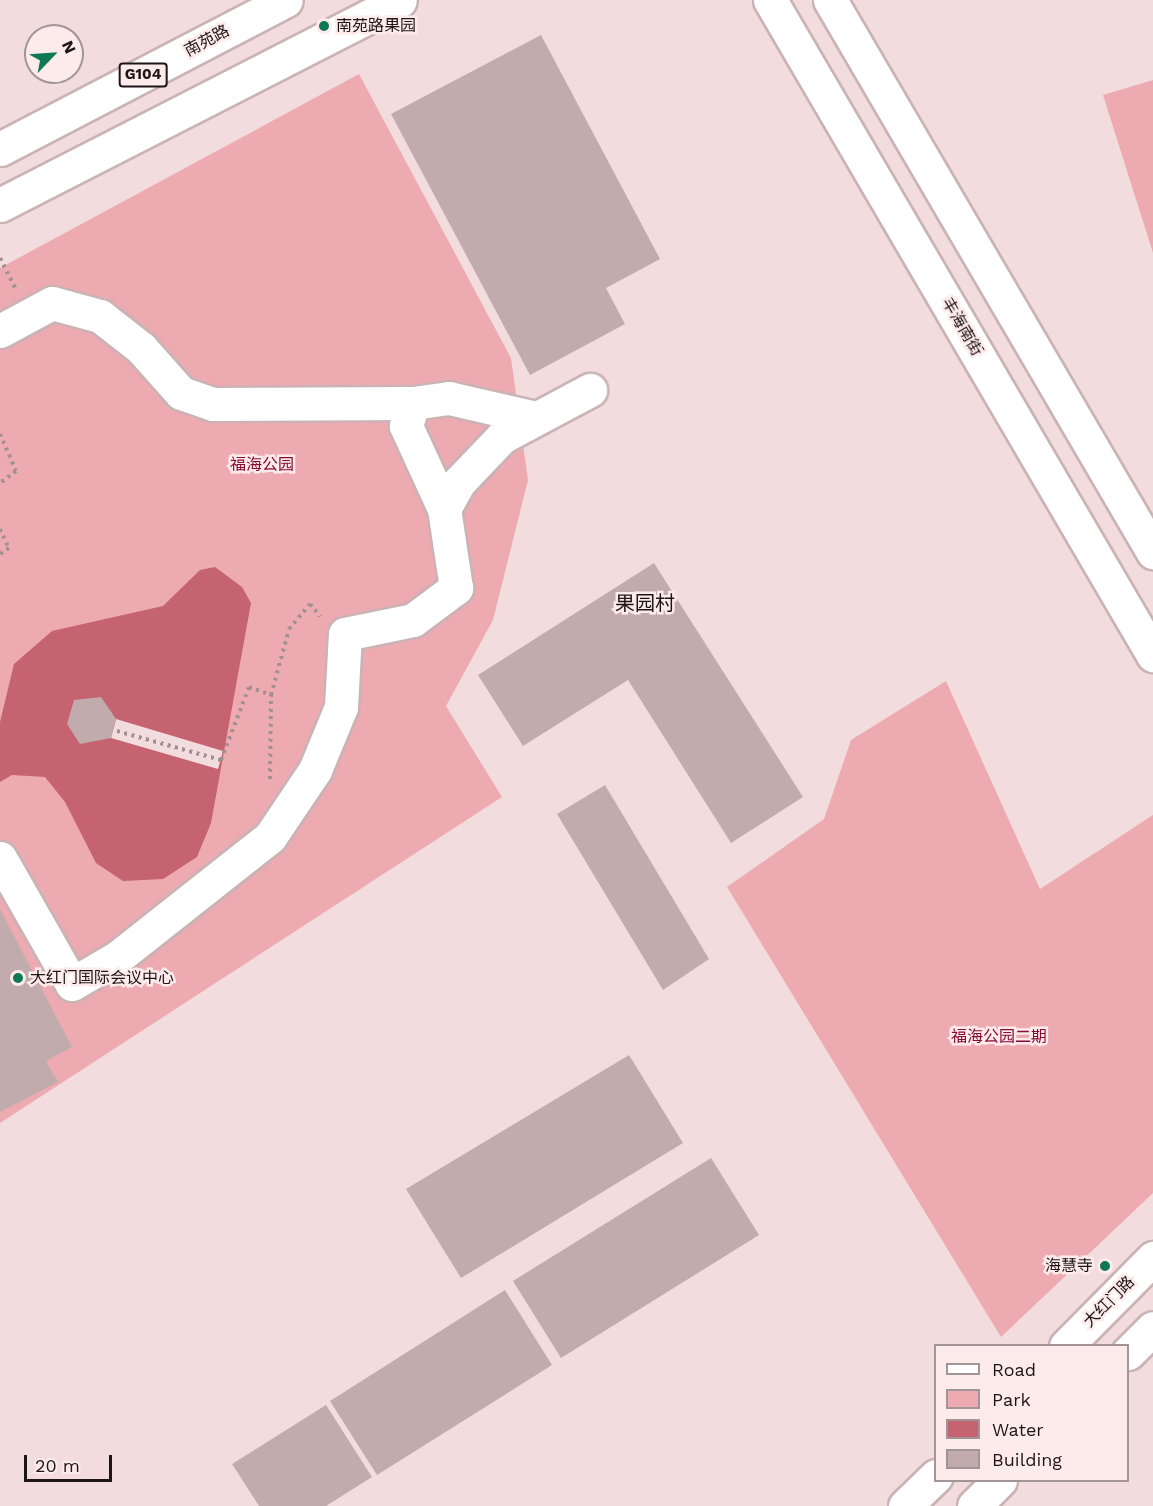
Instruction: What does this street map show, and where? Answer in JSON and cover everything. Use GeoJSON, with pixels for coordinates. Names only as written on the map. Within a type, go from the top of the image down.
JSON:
{"type":"FeatureCollection","features":[{"type":"Feature","properties":{"kind":"main road","name":"南苑路"},"geometry":{"type":"LineString","coordinates":[[0,149],[286,0]]}},
{"type":"Feature","properties":{"kind":"main road"},"geometry":{"type":"LineString","coordinates":[[0,205],[400,0]]}},
{"type":"Feature","properties":{"kind":"main road","name":"丰海南街"},"geometry":{"type":"LineString","coordinates":[[770,0],[1153,655]]}},
{"type":"Feature","properties":{"kind":"main road"},"geometry":{"type":"LineString","coordinates":[[830,0],[1153,552]]}},
{"type":"Feature","properties":{"kind":"main road"},"geometry":{"type":"LineString","coordinates":[[0,331],[52,303],[99,316],[141,348],[182,393],[213,404],[413,404],[471,401],[531,417]]}},
{"type":"Feature","properties":{"kind":"main road"},"geometry":{"type":"LineString","coordinates":[[444,509],[486,453],[531,417],[590,390]]}},
{"type":"Feature","properties":{"kind":"main road"},"geometry":{"type":"LineString","coordinates":[[0,858],[72,984],[118,957],[270,837],[315,770],[341,707],[345,634],[413,620],[456,588],[444,509],[406,426],[413,404]]}},
{"type":"Feature","properties":{"kind":"main road","name":"大红门路"},"geometry":{"type":"LineString","coordinates":[[1068,1344],[1153,1258]]}},
{"type":"Feature","properties":{"kind":"main road"},"geometry":{"type":"LineString","coordinates":[[1129,1352],[1153,1328]]}},
{"type":"Feature","properties":{"kind":"main road"},"geometry":{"type":"LineString","coordinates":[[905,1506],[934,1478]]}},
{"type":"Feature","properties":{"kind":"main road"},"geometry":{"type":"LineString","coordinates":[[974,1506],[998,1482]]}},
{"type":"Feature","properties":{"kind":"path"},"geometry":{"type":"LineString","coordinates":[[0,434],[16,471],[0,483]]}},
{"type":"Feature","properties":{"kind":"path"},"geometry":{"type":"LineString","coordinates":[[0,529],[9,548],[0,554]]}},
{"type":"Feature","properties":{"kind":"path"},"geometry":{"type":"LineString","coordinates":[[270,789],[271,695],[289,629],[310,604],[345,634]]}},
{"type":"Feature","properties":{"kind":"path"},"geometry":{"type":"LineString","coordinates":[[117,731],[220,760],[249,687],[271,695]]}},
{"type":"Feature","properties":{"kind":"green space","name":"福海公园"},"geometry":{"type":"Polygon","coordinates":[[[359,74],[511,358],[528,480],[493,620],[446,706],[502,797],[0,1123],[0,268],[359,74]]]}},
{"type":"Feature","properties":{"kind":"green space"},"geometry":{"type":"Polygon","coordinates":[[[1153,80],[1153,253],[1103,95],[1153,80]]]}},
{"type":"Feature","properties":{"kind":"green space","name":"福海公园二期"},"geometry":{"type":"Polygon","coordinates":[[[946,681],[1040,889],[1153,815],[1153,1193],[1001,1337],[727,887],[824,819],[851,740],[946,681]]]}},
{"type":"Feature","properties":{"kind":"water"},"geometry":{"type":"Polygon","coordinates":[[[215,567],[242,587],[251,603],[211,823],[197,857],[163,879],[123,881],[96,863],[65,802],[45,777],[12,775],[0,782],[0,722],[14,664],[52,631],[163,606],[200,570],[215,567]]]}},
{"type":"Feature","properties":{"kind":"pier"},"geometry":{"type":"Polygon","coordinates":[[[116,719],[223,751],[218,769],[111,738],[116,719]]]}},
{"type":"Feature","properties":{"kind":"building"},"geometry":{"type":"Polygon","coordinates":[[[541,35],[660,259],[606,288],[625,324],[530,375],[391,114],[541,35]]]}},
{"type":"Feature","properties":{"kind":"building"},"geometry":{"type":"Polygon","coordinates":[[[654,563],[803,797],[731,843],[628,680],[523,746],[478,675],[654,563]]]}},
{"type":"Feature","properties":{"kind":"building"},"geometry":{"type":"Polygon","coordinates":[[[101,697],[116,719],[111,738],[80,744],[67,724],[74,700],[101,697]]]}},
{"type":"Feature","properties":{"kind":"building"},"geometry":{"type":"Polygon","coordinates":[[[605,785],[709,959],[663,990],[557,814],[605,785]]]}},
{"type":"Feature","properties":{"kind":"building","name":"大红门国际会议中心"},"geometry":{"type":"Polygon","coordinates":[[[0,909],[72,1047],[46,1061],[58,1082],[0,1112],[0,909]]]}},
{"type":"Feature","properties":{"kind":"building"},"geometry":{"type":"Polygon","coordinates":[[[629,1055],[683,1143],[461,1278],[406,1189],[629,1055]]]}},
{"type":"Feature","properties":{"kind":"building"},"geometry":{"type":"Polygon","coordinates":[[[711,1158],[759,1235],[561,1358],[513,1281],[711,1158]]]}},
{"type":"Feature","properties":{"kind":"building"},"geometry":{"type":"Polygon","coordinates":[[[505,1290],[552,1365],[377,1475],[330,1401],[505,1290]]]}},
{"type":"Feature","properties":{"kind":"building"},"geometry":{"type":"Polygon","coordinates":[[[326,1405],[372,1477],[326,1506],[259,1506],[232,1464],[326,1405]]]}},
{"type":"Feature","properties":{"kind":"place","name":"南苑路果园"},"geometry":{"type":"Point","coordinates":[324,26]}},
{"type":"Feature","properties":{"kind":"place","name":"大红门国际会议中心"},"geometry":{"type":"Point","coordinates":[18,978]}},
{"type":"Feature","properties":{"kind":"place","name":"海慧寺"},"geometry":{"type":"Point","coordinates":[1105,1266]}},
{"type":"Feature","properties":{"kind":"district","name":"果园村"},"geometry":{"type":"Point","coordinates":[645,603]}}]}
